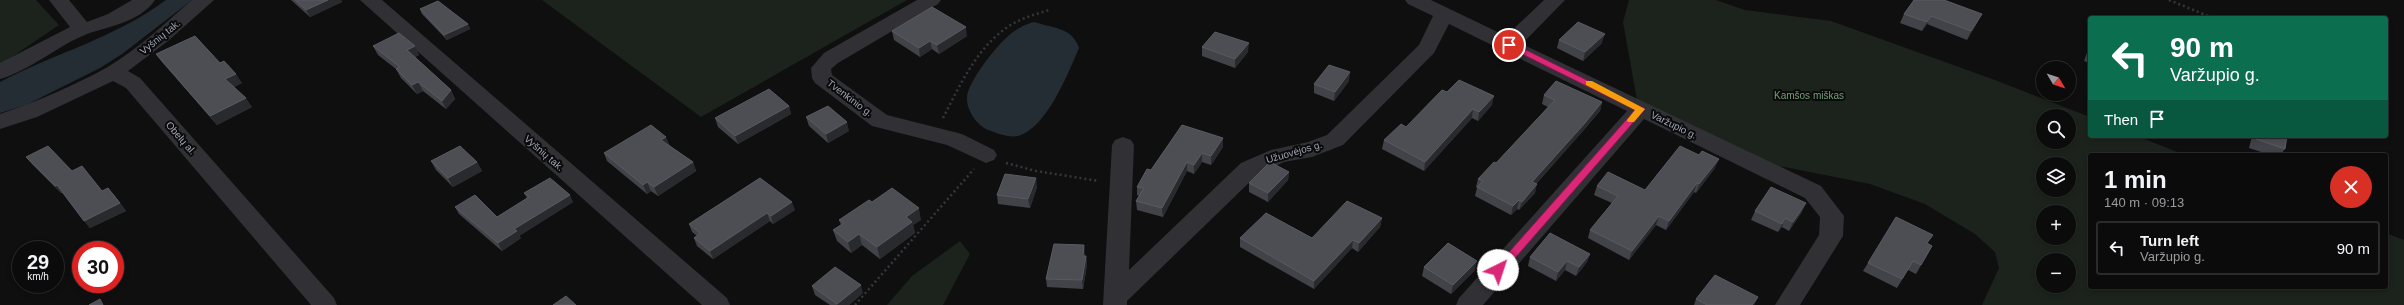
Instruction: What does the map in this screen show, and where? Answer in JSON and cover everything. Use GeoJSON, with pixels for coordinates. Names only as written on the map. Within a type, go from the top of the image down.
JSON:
{"type":"FeatureCollection","features":[{"type":"Feature","properties":{"kind":"street"},"geometry":{"type":"LineString","coordinates":[[59,0],[82,29]]}},
{"type":"Feature","properties":{"kind":"street"},"geometry":{"type":"LineString","coordinates":[[0,72],[82,29],[108,23],[132,10],[144,0]]}},
{"type":"Feature","properties":{"kind":"street","name":"Vyšnių tak."},"geometry":{"type":"LineString","coordinates":[[114,72],[161,37],[204,0]]}},
{"type":"Feature","properties":{"kind":"street","name":"Vyšnių tak."},"geometry":{"type":"LineString","coordinates":[[370,0],[716,304]]}},
{"type":"Feature","properties":{"kind":"street","name":"Tvenkinio g."},"geometry":{"type":"LineString","coordinates":[[930,0],[831,58],[821,68],[822,78],[880,121],[954,139],[986,156]]}},
{"type":"Feature","properties":{"kind":"street","name":"Varžupio g."},"geometry":{"type":"LineString","coordinates":[[1415,0],[1813,192],[1832,216],[1831,236],[1787,305]]}},
{"type":"Feature","properties":{"kind":"street"},"geometry":{"type":"LineString","coordinates":[[1509,45],[1554,0]]}},
{"type":"Feature","properties":{"kind":"street","name":"Užuovėjos g."},"geometry":{"type":"LineString","coordinates":[[1115,302],[1249,169],[1279,155],[1312,148],[1335,140],[1427,48],[1444,14]]}},
{"type":"Feature","properties":{"kind":"street"},"geometry":{"type":"LineString","coordinates":[[0,122],[29,112],[114,72]]}},
{"type":"Feature","properties":{"kind":"street","name":"Obelų al."},"geometry":{"type":"LineString","coordinates":[[114,72],[133,83],[325,305]]}},
{"type":"Feature","properties":{"kind":"street"},"geometry":{"type":"LineString","coordinates":[[1468,305],[1641,109]]}},
{"type":"Feature","properties":{"kind":"street","name":"Užuovėjos g."},"geometry":{"type":"LineString","coordinates":[[1115,302],[1123,145]]}},
{"type":"Feature","properties":{"kind":"path"},"geometry":{"type":"LineString","coordinates":[[2169,0],[2208,16]]}},
{"type":"Feature","properties":{"kind":"path"},"geometry":{"type":"LineString","coordinates":[[934,134],[968,70],[989,43],[1014,23],[1049,10]]}},
{"type":"Feature","properties":{"kind":"path"},"geometry":{"type":"LineString","coordinates":[[855,305],[986,156],[1036,171],[1121,184]]}},
{"type":"Feature","properties":{"kind":"green space"},"geometry":{"type":"Polygon","coordinates":[[[0,0],[36,0],[59,25],[0,65],[0,0]]]}},
{"type":"Feature","properties":{"kind":"green space"},"geometry":{"type":"Polygon","coordinates":[[[542,0],[907,0],[701,117],[542,0]]]}},
{"type":"Feature","properties":{"kind":"green space","name":"Kamšos miškas"},"geometry":{"type":"Polygon","coordinates":[[[1629,0],[1716,0],[1745,10],[1831,21],[2036,96],[2036,101],[2049,101],[2069,109],[2036,109],[2036,149],[2076,149],[2076,112],[2088,116],[2088,138],[2142,138],[2180,153],[2088,153],[2088,289],[2388,289],[2388,234],[2404,240],[2404,305],[1982,305],[1999,268],[1995,252],[1975,234],[1925,204],[1870,184],[1769,164],[1637,100],[1623,22],[1629,0]]]}},
{"type":"Feature","properties":{"kind":"green space"},"geometry":{"type":"Polygon","coordinates":[[[960,241],[970,254],[943,305],[887,305],[912,276],[960,241]]]}},
{"type":"Feature","properties":{"kind":"shaded area"},"geometry":{"type":"Polygon","coordinates":[[[166,0],[192,0],[122,54],[100,68],[26,105],[0,113],[0,82],[106,35],[126,25],[166,0]]]}},
{"type":"Feature","properties":{"kind":"shaded area"},"geometry":{"type":"Polygon","coordinates":[[[1034,22],[1067,33],[1076,41],[1079,48],[1063,85],[1047,111],[1038,122],[1028,131],[1018,136],[1006,136],[988,130],[980,125],[973,117],[967,104],[968,92],[976,76],[1006,38],[1019,28],[1034,22]]]}},
{"type":"Feature","properties":{"kind":"building"},"geometry":{"type":"Polygon","coordinates":[[[295,0],[328,0],[306,10],[295,0]]]}},
{"type":"Feature","properties":{"kind":"building"},"geometry":{"type":"Polygon","coordinates":[[[1914,0],[1944,0],[1982,14],[1971,31],[1931,16],[1927,22],[1904,14],[1914,0]]]}},
{"type":"Feature","properties":{"kind":"building"},"geometry":{"type":"Polygon","coordinates":[[[438,1],[468,24],[444,35],[420,9],[438,1]]]}},
{"type":"Feature","properties":{"kind":"building"},"geometry":{"type":"Polygon","coordinates":[[[932,7],[966,27],[937,45],[930,41],[919,48],[892,31],[932,7]]]}},
{"type":"Feature","properties":{"kind":"building"},"geometry":{"type":"Polygon","coordinates":[[[1578,22],[1605,34],[1585,52],[1559,40],[1578,22]]]}},
{"type":"Feature","properties":{"kind":"building"},"geometry":{"type":"Polygon","coordinates":[[[1215,32],[1249,43],[1235,59],[1202,47],[1215,32]]]}},
{"type":"Feature","properties":{"kind":"building"},"geometry":{"type":"Polygon","coordinates":[[[399,33],[415,46],[407,50],[451,90],[442,101],[418,82],[412,85],[396,69],[400,67],[373,46],[399,33]]]}},
{"type":"Feature","properties":{"kind":"building"},"geometry":{"type":"Polygon","coordinates":[[[195,36],[220,63],[224,61],[236,74],[225,79],[246,98],[210,116],[156,54],[195,36]]]}},
{"type":"Feature","properties":{"kind":"building"},"geometry":{"type":"Polygon","coordinates":[[[1329,65],[1350,72],[1335,92],[1314,84],[1329,65]]]}},
{"type":"Feature","properties":{"kind":"building"},"geometry":{"type":"Polygon","coordinates":[[[1459,80],[1494,96],[1479,112],[1473,109],[1425,162],[1384,140],[1401,124],[1406,127],[1442,90],[1447,92],[1459,80]]]}},
{"type":"Feature","properties":{"kind":"building"},"geometry":{"type":"Polygon","coordinates":[[[1556,81],[1602,102],[1532,182],[1537,184],[1522,202],[1519,200],[1513,206],[1477,187],[1483,181],[1478,179],[1494,162],[1496,163],[1555,100],[1544,95],[1556,81]]]}},
{"type":"Feature","properties":{"kind":"building"},"geometry":{"type":"Polygon","coordinates":[[[769,89],[789,106],[735,136],[715,118],[769,89]]]}},
{"type":"Feature","properties":{"kind":"building"},"geometry":{"type":"Polygon","coordinates":[[[828,106],[847,122],[826,134],[806,117],[828,106]]]}},
{"type":"Feature","properties":{"kind":"building"},"geometry":{"type":"Polygon","coordinates":[[[651,125],[666,137],[661,140],[693,162],[654,187],[647,182],[643,185],[604,153],[651,125]]]}},
{"type":"Feature","properties":{"kind":"building"},"geometry":{"type":"Polygon","coordinates":[[[1182,125],[1223,138],[1211,156],[1202,153],[1194,165],[1187,162],[1162,208],[1136,201],[1144,188],[1137,187],[1147,169],[1151,170],[1182,125]]]}},
{"type":"Feature","properties":{"kind":"building"},"geometry":{"type":"Polygon","coordinates":[[[2256,138],[2287,138],[2285,149],[2256,138]]]}},
{"type":"Feature","properties":{"kind":"building"},"geometry":{"type":"Polygon","coordinates":[[[48,146],[72,171],[82,166],[102,191],[108,188],[120,203],[84,221],[57,185],[55,186],[26,157],[48,146]]]}},
{"type":"Feature","properties":{"kind":"building"},"geometry":{"type":"Polygon","coordinates":[[[460,146],[477,162],[448,178],[431,161],[460,146]]]}},
{"type":"Feature","properties":{"kind":"building"},"geometry":{"type":"Polygon","coordinates":[[[1680,146],[1699,155],[1702,151],[1719,159],[1699,184],[1697,183],[1669,221],[1659,216],[1632,251],[1590,230],[1618,196],[1597,186],[1608,172],[1645,190],[1680,146]]]}},
{"type":"Feature","properties":{"kind":"building"},"geometry":{"type":"Polygon","coordinates":[[[1270,162],[1289,172],[1268,193],[1249,183],[1270,162]]]}},
{"type":"Feature","properties":{"kind":"building"},"geometry":{"type":"Polygon","coordinates":[[[1005,174],[1036,178],[1028,199],[997,195],[1005,174]]]}},
{"type":"Feature","properties":{"kind":"building"},"geometry":{"type":"Polygon","coordinates":[[[550,178],[570,195],[514,229],[517,231],[498,243],[455,207],[475,195],[497,217],[529,197],[524,193],[550,178]]]}},
{"type":"Feature","properties":{"kind":"building"},"geometry":{"type":"Polygon","coordinates":[[[760,178],[792,202],[771,216],[767,213],[710,251],[694,238],[700,233],[689,224],[760,178]]]}},
{"type":"Feature","properties":{"kind":"building"},"geometry":{"type":"Polygon","coordinates":[[[1771,187],[1806,203],[1793,222],[1785,218],[1782,224],[1755,211],[1771,187]]]}},
{"type":"Feature","properties":{"kind":"building"},"geometry":{"type":"Polygon","coordinates":[[[892,188],[919,208],[906,217],[912,222],[877,247],[859,234],[848,242],[833,230],[844,223],[839,220],[869,200],[872,202],[892,188]]]}},
{"type":"Feature","properties":{"kind":"building"},"geometry":{"type":"Polygon","coordinates":[[[1347,201],[1382,218],[1359,243],[1353,240],[1314,281],[1240,238],[1266,213],[1312,238],[1347,201]]]}},
{"type":"Feature","properties":{"kind":"building"},"geometry":{"type":"Polygon","coordinates":[[[1896,217],[1933,235],[1927,243],[1932,246],[1921,265],[1913,261],[1902,279],[1868,263],[1896,217]]]}},
{"type":"Feature","properties":{"kind":"building"},"geometry":{"type":"Polygon","coordinates":[[[1550,233],[1590,254],[1579,267],[1567,261],[1558,272],[1530,257],[1550,233]]]}},
{"type":"Feature","properties":{"kind":"building"},"geometry":{"type":"Polygon","coordinates":[[[1448,243],[1477,261],[1453,285],[1424,267],[1448,243]]]}},
{"type":"Feature","properties":{"kind":"building"},"geometry":{"type":"Polygon","coordinates":[[[1054,244],[1084,245],[1083,256],[1086,256],[1082,280],[1046,279],[1054,244]]]}},
{"type":"Feature","properties":{"kind":"building"},"geometry":{"type":"Polygon","coordinates":[[[835,267],[861,285],[837,304],[812,286],[835,267]]]}},
{"type":"Feature","properties":{"kind":"building"},"geometry":{"type":"Polygon","coordinates":[[[1715,275],[1758,297],[1752,305],[1707,305],[1696,299],[1715,275]]]}},
{"type":"Feature","properties":{"kind":"building"},"geometry":{"type":"Polygon","coordinates":[[[566,296],[576,305],[553,305],[566,296]]]}},
{"type":"Feature","properties":{"kind":"building"},"geometry":{"type":"Polygon","coordinates":[[[100,299],[103,305],[89,305],[100,299]]]}},
{"type":"Feature","properties":{"kind":"slow traffic"},"geometry":{"type":"LineString","coordinates":[[1589,83],[1641,109],[1631,120]]}},
{"type":"Feature","properties":{"kind":"route"},"geometry":{"type":"LineString","coordinates":[[1498,270],[1641,109],[1509,45]]}}]}
